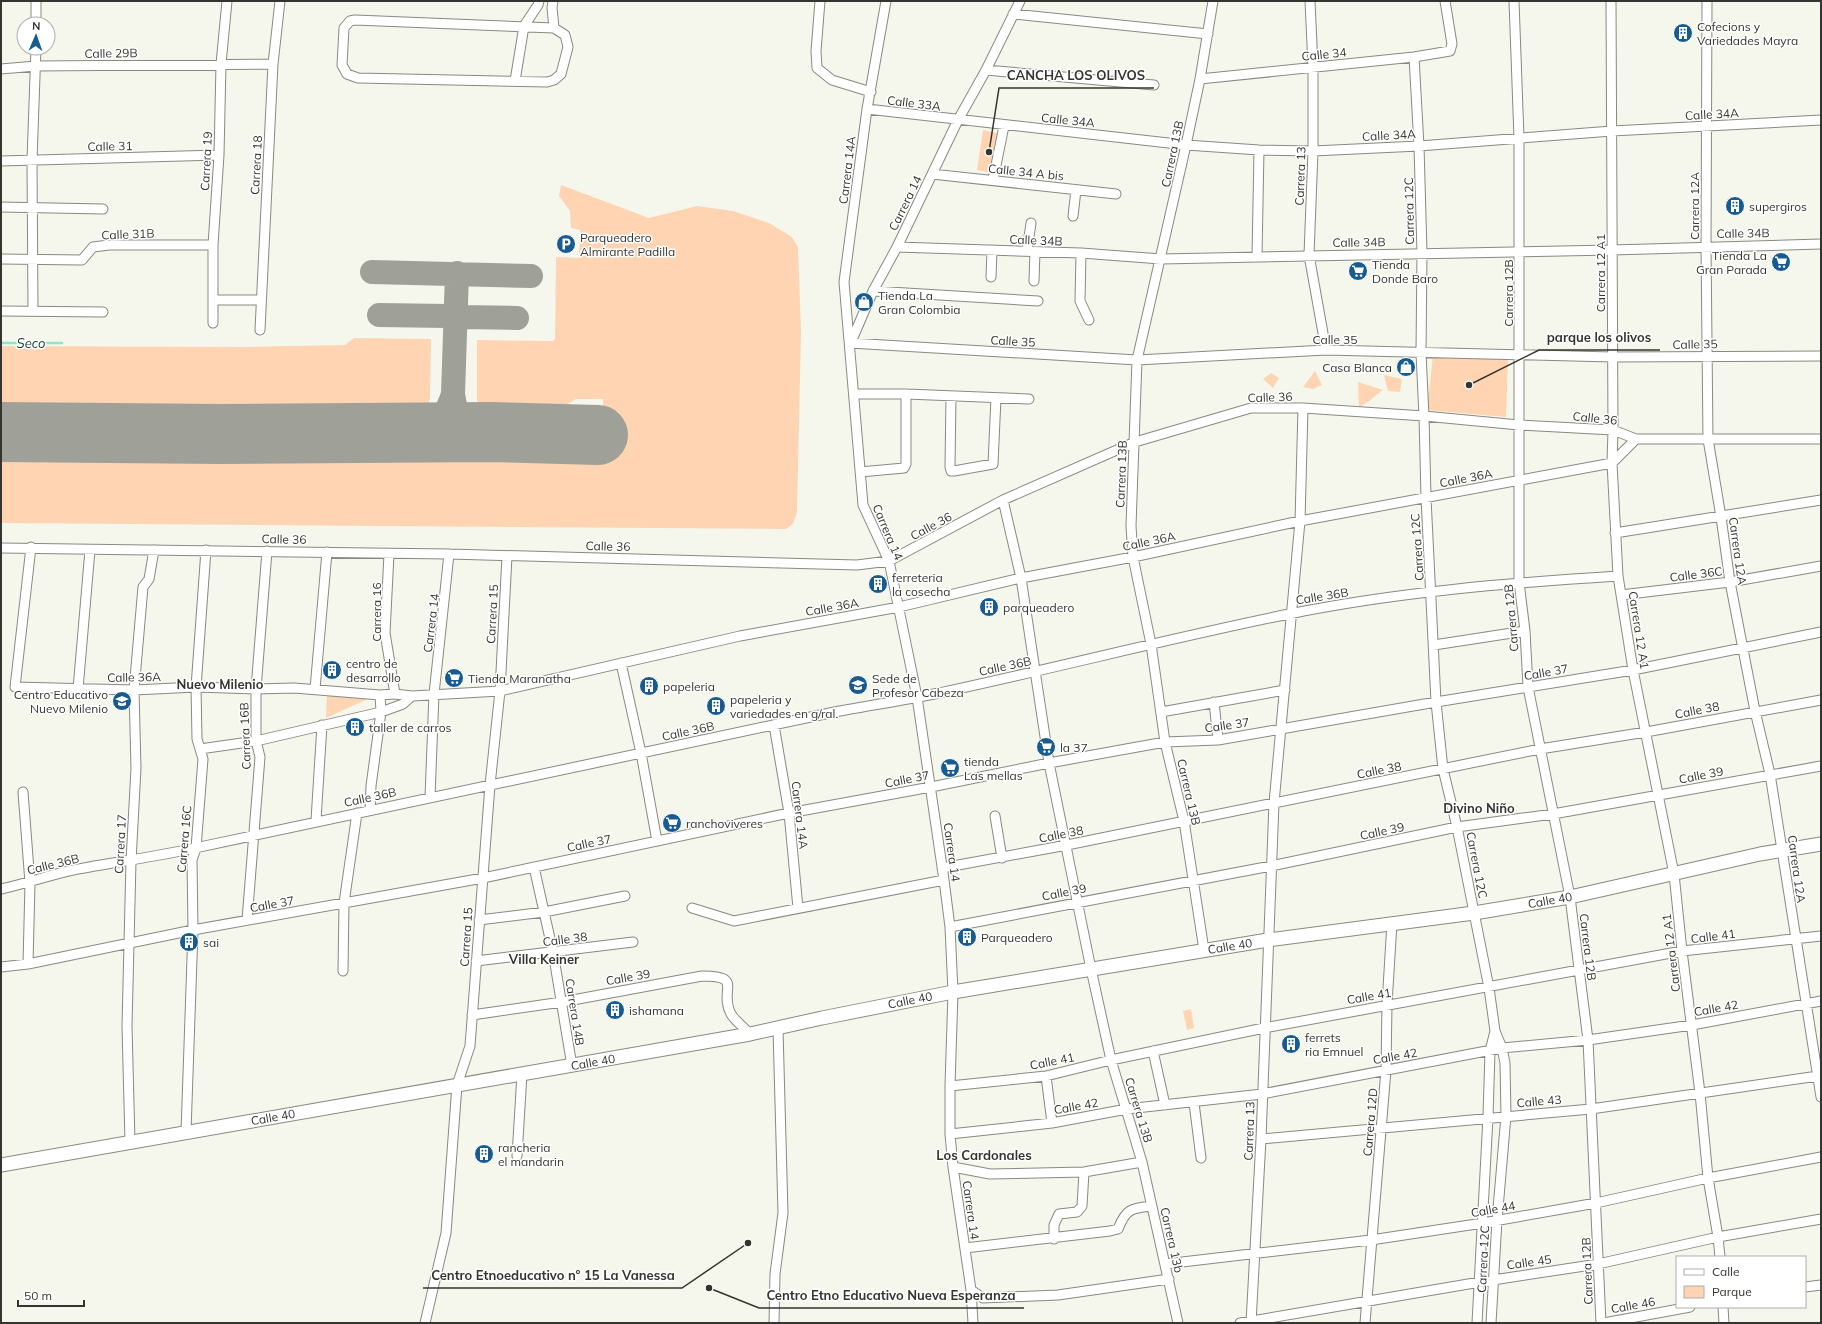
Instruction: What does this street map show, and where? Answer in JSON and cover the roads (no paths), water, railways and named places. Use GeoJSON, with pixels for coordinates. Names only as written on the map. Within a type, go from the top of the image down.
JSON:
{"type":"FeatureCollection","features":[{"type":"Feature","properties":{"kind":"street"},"geometry":{"type":"LineString","coordinates":[[36,1],[36,16]]}},
{"type":"Feature","properties":{"kind":"street","name":"Carrera 19"},"geometry":{"type":"LineString","coordinates":[[213,323],[213,245],[219,156],[221,64],[227,1]]}},
{"type":"Feature","properties":{"kind":"street","name":"Carrera 18"},"geometry":{"type":"LineString","coordinates":[[260,330],[273,64],[280,1]]}},
{"type":"Feature","properties":{"kind":"street"},"geometry":{"type":"LineString","coordinates":[[515,81],[524,26],[538,5],[539,1]]}},
{"type":"Feature","properties":{"kind":"street"},"geometry":{"type":"LineString","coordinates":[[553,1],[552,8],[554,28]]}},
{"type":"Feature","properties":{"kind":"street"},"geometry":{"type":"LineString","coordinates":[[820,1],[816,52],[817,68],[832,80],[870,92]]}},
{"type":"Feature","properties":{"kind":"street","name":"Carrera 14A"},"geometry":{"type":"LineString","coordinates":[[850,343],[844,282],[867,110],[886,1]]}},
{"type":"Feature","properties":{"kind":"street","name":"Carrera 14"},"geometry":{"type":"LineString","coordinates":[[973,1323],[971,1290],[953,1167],[950,1134],[953,992],[950,927],[917,697],[899,607],[889,561],[863,505],[850,343],[873,291],[897,247],[958,120],[986,70],[1020,1]]}},
{"type":"Feature","properties":{"kind":"street","name":"Carrera 13B"},"geometry":{"type":"LineString","coordinates":[[1204,950],[1184,821],[1165,742],[1151,644],[1133,557],[1131,526],[1137,360],[1161,259],[1200,79],[1213,1]]}},
{"type":"Feature","properties":{"kind":"street","name":"Carrera 13"},"geometry":{"type":"LineString","coordinates":[[1310,1],[1313,68],[1313,151],[1309,255],[1326,350]]}},
{"type":"Feature","properties":{"kind":"street","name":"Calle 34"},"geometry":{"type":"LineString","coordinates":[[1200,79],[1414,57],[1450,51],[1452,44],[1445,1]]}},
{"type":"Feature","properties":{"kind":"street","name":"Carrera 12B"},"geometry":{"type":"LineString","coordinates":[[1514,1],[1519,138],[1520,252],[1519,582],[1525,631],[1528,687],[1570,897],[1588,1040],[1602,1323]]}},
{"type":"Feature","properties":{"kind":"street","name":"Carrera 12 A1"},"geometry":{"type":"LineString","coordinates":[[1611,1],[1612,463],[1618,576],[1633,670],[1674,874],[1682,952],[1700,1092],[1708,1178],[1720,1256]]}},
{"type":"Feature","properties":{"kind":"street","name":"Carrera 12A"},"geometry":{"type":"LineString","coordinates":[[1707,1],[1706,246],[1708,438],[1722,517],[1730,582],[1742,648],[1770,774],[1783,851],[1795,938],[1821,1092]]}},
{"type":"Feature","properties":{"kind":"street"},"geometry":{"type":"LineString","coordinates":[[1013,14],[1208,34]]}},
{"type":"Feature","properties":{"kind":"street"},"geometry":{"type":"LineString","coordinates":[[355,20],[554,28],[562,32],[568,42],[564,68],[561,74],[554,80],[547,82],[358,78],[347,74],[342,65],[343,33],[346,24],[355,20]]}},
{"type":"Feature","properties":{"kind":"street"},"geometry":{"type":"LineString","coordinates":[[33,310],[32,160],[36,56]]}},
{"type":"Feature","properties":{"kind":"street","name":"Carrera 12C"},"geometry":{"type":"LineString","coordinates":[[1414,57],[1419,146],[1422,253],[1421,353],[1426,498],[1436,702],[1443,769],[1457,827],[1489,988],[1495,1031],[1502,1048],[1505,1063],[1506,1116],[1497,1220],[1491,1323]]}},
{"type":"Feature","properties":{"kind":"street","name":"Calle 29B"},"geometry":{"type":"LineString","coordinates":[[1,69],[36,66],[273,64]]}},
{"type":"Feature","properties":{"kind":"street"},"geometry":{"type":"LineString","coordinates":[[986,70],[1154,85]]}},
{"type":"Feature","properties":{"kind":"street","name":"Calle 33A"},"geometry":{"type":"LineString","coordinates":[[867,110],[958,120]]}},
{"type":"Feature","properties":{"kind":"street","name":"Calle 34A"},"geometry":{"type":"LineString","coordinates":[[958,120],[1186,145],[1259,150],[1313,151],[1419,146],[1612,131],[1821,120]]}},
{"type":"Feature","properties":{"kind":"street"},"geometry":{"type":"LineString","coordinates":[[993,180],[1004,126]]}},
{"type":"Feature","properties":{"kind":"street"},"geometry":{"type":"LineString","coordinates":[[1257,256],[1259,150]]}},
{"type":"Feature","properties":{"kind":"street","name":"Calle 31"},"geometry":{"type":"LineString","coordinates":[[1,161],[219,156]]}},
{"type":"Feature","properties":{"kind":"street","name":"Calle 34 A bis"},"geometry":{"type":"LineString","coordinates":[[932,174],[1116,194]]}},
{"type":"Feature","properties":{"kind":"street"},"geometry":{"type":"LineString","coordinates":[[1073,216],[1076,190]]}},
{"type":"Feature","properties":{"kind":"street"},"geometry":{"type":"LineString","coordinates":[[1,207],[102,209]]}},
{"type":"Feature","properties":{"kind":"street"},"geometry":{"type":"LineString","coordinates":[[1031,223],[1031,251],[1034,281]]}},
{"type":"Feature","properties":{"kind":"street","name":"Calle 34B"},"geometry":{"type":"LineString","coordinates":[[897,247],[1081,253],[1161,259],[1612,250],[1706,246],[1821,244]]}},
{"type":"Feature","properties":{"kind":"street","name":"Calle 31B"},"geometry":{"type":"LineString","coordinates":[[1,259],[82,260],[93,247],[109,245],[213,245]]}},
{"type":"Feature","properties":{"kind":"street"},"geometry":{"type":"LineString","coordinates":[[991,277],[992,250]]}},
{"type":"Feature","properties":{"kind":"street"},"geometry":{"type":"LineString","coordinates":[[1081,253],[1080,301],[1089,320]]}},
{"type":"Feature","properties":{"kind":"street"},"geometry":{"type":"LineString","coordinates":[[873,291],[1038,301]]}},
{"type":"Feature","properties":{"kind":"street"},"geometry":{"type":"LineString","coordinates":[[213,300],[261,300]]}},
{"type":"Feature","properties":{"kind":"street"},"geometry":{"type":"LineString","coordinates":[[1,310],[103,312]]}},
{"type":"Feature","properties":{"kind":"street","name":"Calle 35"},"geometry":{"type":"LineString","coordinates":[[850,343],[1137,360],[1326,350],[1520,356],[1821,356]]}},
{"type":"Feature","properties":{"kind":"street"},"geometry":{"type":"LineString","coordinates":[[855,394],[906,394],[1029,399]]}},
{"type":"Feature","properties":{"kind":"street"},"geometry":{"type":"LineString","coordinates":[[860,472],[904,468],[906,464],[906,394]]}},
{"type":"Feature","properties":{"kind":"street"},"geometry":{"type":"LineString","coordinates":[[951,396],[950,467],[952,471],[993,464],[996,398]]}},
{"type":"Feature","properties":{"kind":"street","name":"Calle 36"},"geometry":{"type":"LineString","coordinates":[[1,548],[31,547],[90,550],[206,550],[450,554],[857,565],[889,561],[1003,500],[1135,442],[1251,408],[1303,408],[1424,416],[1519,425],[1613,430],[1636,439],[1821,439]]}},
{"type":"Feature","properties":{"kind":"street","name":"Carrera 13"},"geometry":{"type":"LineString","coordinates":[[1251,1322],[1261,1139],[1264,1028],[1274,803],[1293,613],[1300,521],[1303,408]]}},
{"type":"Feature","properties":{"kind":"street"},"geometry":{"type":"LineString","coordinates":[[1612,463],[1636,439]]}},
{"type":"Feature","properties":{"kind":"street","name":"Calle 36A"},"geometry":{"type":"LineString","coordinates":[[31,547],[15,687],[134,690],[196,687],[256,689],[294,688],[412,696],[500,691],[740,636],[899,607],[1021,578],[1133,557],[1300,521],[1612,463]]}},
{"type":"Feature","properties":{"kind":"street","name":"Carrera 13B"},"geometry":{"type":"LineString","coordinates":[[1003,500],[1021,578],[1049,763],[1067,845],[1091,969],[1111,1060],[1142,1162]]}},
{"type":"Feature","properties":{"kind":"street"},"geometry":{"type":"LineString","coordinates":[[1615,533],[1821,500]]}},
{"type":"Feature","properties":{"kind":"street"},"geometry":{"type":"LineString","coordinates":[[78,689],[90,550]]}},
{"type":"Feature","properties":{"kind":"street","name":"Carrera 17"},"geometry":{"type":"LineString","coordinates":[[130,1142],[127,1026],[131,861],[136,768],[134,690],[142,587],[149,579],[154,550]]}},
{"type":"Feature","properties":{"kind":"street","name":"Carrera 16C"},"geometry":{"type":"LineString","coordinates":[[186,1132],[193,930],[192,860],[196,848],[203,759],[197,739],[196,687],[206,550]]}},
{"type":"Feature","properties":{"kind":"street","name":"Carrera 16B"},"geometry":{"type":"LineString","coordinates":[[247,920],[260,757],[256,741],[256,689],[268,551]]}},
{"type":"Feature","properties":{"kind":"street"},"geometry":{"type":"LineString","coordinates":[[315,689],[327,552]]}},
{"type":"Feature","properties":{"kind":"street","name":"Carrera 16"},"geometry":{"type":"LineString","coordinates":[[389,554],[385,633],[395,694]]}},
{"type":"Feature","properties":{"kind":"street","name":"Carrera 14"},"geometry":{"type":"LineString","coordinates":[[430,797],[434,694],[450,554]]}},
{"type":"Feature","properties":{"kind":"street","name":"Carrera 15"},"geometry":{"type":"LineString","coordinates":[[426,1319],[446,1233],[457,1084],[470,1046],[482,878],[500,691],[507,556]]}},
{"type":"Feature","properties":{"kind":"street","name":"Calle 36C"},"geometry":{"type":"LineString","coordinates":[[1621,595],[1730,582],[1821,566]]}},
{"type":"Feature","properties":{"kind":"street","name":"Calle 36B"},"geometry":{"type":"LineString","coordinates":[[1,889],[30,883],[72,871],[196,848],[316,820],[357,813],[821,715],[917,697],[1035,672],[1151,644],[1293,613],[1431,591],[1519,582],[1618,576]]}},
{"type":"Feature","properties":{"kind":"street"},"geometry":{"type":"LineString","coordinates":[[1434,645],[1525,631]]}},
{"type":"Feature","properties":{"kind":"street","name":"Calle 37"},"geometry":{"type":"LineString","coordinates":[[1,967],[28,964],[193,930],[534,868],[789,813],[931,787],[1049,763],[1165,742],[1218,740],[1436,702],[1633,670],[1821,632]]}},
{"type":"Feature","properties":{"kind":"street"},"geometry":{"type":"LineString","coordinates":[[621,663],[641,753],[657,841]]}},
{"type":"Feature","properties":{"kind":"street"},"geometry":{"type":"LineString","coordinates":[[1161,712],[1285,690]]}},
{"type":"Feature","properties":{"kind":"street"},"geometry":{"type":"LineString","coordinates":[[370,810],[371,786],[381,712],[380,695]]}},
{"type":"Feature","properties":{"kind":"street"},"geometry":{"type":"LineString","coordinates":[[200,749],[256,741],[381,712],[403,704],[412,696]]}},
{"type":"Feature","properties":{"kind":"street","name":"Calle 38"},"geometry":{"type":"LineString","coordinates":[[942,868],[1002,858],[1540,749],[1646,732],[1821,700]]}},
{"type":"Feature","properties":{"kind":"street"},"geometry":{"type":"LineString","coordinates":[[1214,702],[1218,740]]}},
{"type":"Feature","properties":{"kind":"street"},"geometry":{"type":"LineString","coordinates":[[316,820],[322,725]]}},
{"type":"Feature","properties":{"kind":"street","name":"Carrera 14A"},"geometry":{"type":"LineString","coordinates":[[774,725],[789,813],[798,908]]}},
{"type":"Feature","properties":{"kind":"street","name":"Calle 39"},"geometry":{"type":"LineString","coordinates":[[950,927],[1271,866],[1457,827],[1553,814],[1821,766]]}},
{"type":"Feature","properties":{"kind":"street"},"geometry":{"type":"LineString","coordinates":[[23,792],[30,883],[28,964]]}},
{"type":"Feature","properties":{"kind":"street"},"geometry":{"type":"LineString","coordinates":[[343,970],[344,903],[357,813]]}},
{"type":"Feature","properties":{"kind":"street"},"geometry":{"type":"LineString","coordinates":[[995,816],[1002,858]]}},
{"type":"Feature","properties":{"kind":"street","name":"Calle 40"},"geometry":{"type":"LineString","coordinates":[[1,1165],[778,1029],[822,1018],[953,992],[1268,940],[1474,913],[1570,897],[1821,844]]}},
{"type":"Feature","properties":{"kind":"street","name":"Carrera 14B"},"geometry":{"type":"LineString","coordinates":[[534,868],[553,952],[572,1066]]}},
{"type":"Feature","properties":{"kind":"street"},"geometry":{"type":"LineString","coordinates":[[692,908],[734,921],[944,880]]}},
{"type":"Feature","properties":{"kind":"street"},"geometry":{"type":"LineString","coordinates":[[479,920],[544,912],[625,896]]}},
{"type":"Feature","properties":{"kind":"street","name":"Carrera 12D"},"geometry":{"type":"LineString","coordinates":[[1365,1323],[1370,1240],[1382,1127],[1386,1070],[1387,1004],[1392,923]]}},
{"type":"Feature","properties":{"kind":"street","name":"Calle 41"},"geometry":{"type":"LineString","coordinates":[[950,1086],[1046,1076],[1153,1051],[1387,1004],[1489,988],[1682,952],[1821,936]]}},
{"type":"Feature","properties":{"kind":"street","name":"Calle 38"},"geometry":{"type":"LineString","coordinates":[[476,961],[633,942]]}},
{"type":"Feature","properties":{"kind":"street","name":"Calle 39"},"geometry":{"type":"LineString","coordinates":[[472,1016],[562,1002],[702,976],[719,976],[725,979],[727,983],[728,1004],[731,1014],[750,1034]]}},
{"type":"Feature","properties":{"kind":"street","name":"Calle 42"},"geometry":{"type":"LineString","coordinates":[[950,1134],[1052,1122],[1127,1109],[1194,1103],[1262,1094],[1502,1048],[1588,1040],[1692,1024],[1821,1001]]}},
{"type":"Feature","properties":{"kind":"street"},"geometry":{"type":"LineString","coordinates":[[774,1323],[775,1274],[783,1213],[778,1029]]}},
{"type":"Feature","properties":{"kind":"street","name":"Carrera 12C"},"geometry":{"type":"LineString","coordinates":[[1477,1323],[1483,1223],[1490,1051],[1495,1031]]}},
{"type":"Feature","properties":{"kind":"street"},"geometry":{"type":"LineString","coordinates":[[1153,1051],[1165,1105]]}},
{"type":"Feature","properties":{"kind":"street"},"geometry":{"type":"LineString","coordinates":[[517,1156],[522,1074]]}},
{"type":"Feature","properties":{"kind":"street"},"geometry":{"type":"LineString","coordinates":[[1046,1076],[1052,1122]]}},
{"type":"Feature","properties":{"kind":"street","name":"Calle 43"},"geometry":{"type":"LineString","coordinates":[[1261,1139],[1591,1109],[1818,1076]]}},
{"type":"Feature","properties":{"kind":"street"},"geometry":{"type":"LineString","coordinates":[[1194,1103],[1201,1158]]}},
{"type":"Feature","properties":{"kind":"street","name":"Calle 44"},"geometry":{"type":"LineString","coordinates":[[1165,1264],[1254,1255],[1483,1223],[1596,1204],[1708,1178],[1821,1157]]}},
{"type":"Feature","properties":{"kind":"street"},"geometry":{"type":"LineString","coordinates":[[953,1167],[990,1174],[1084,1172],[1142,1162]]}},
{"type":"Feature","properties":{"kind":"street","name":"Carrera 13b"},"geometry":{"type":"LineString","coordinates":[[1142,1162],[1178,1323]]}},
{"type":"Feature","properties":{"kind":"street"},"geometry":{"type":"LineString","coordinates":[[1054,1239],[1054,1224],[1059,1214],[1077,1212],[1082,1206],[1084,1172]]}},
{"type":"Feature","properties":{"kind":"street"},"geometry":{"type":"LineString","coordinates":[[965,1248],[1110,1232],[1118,1229],[1124,1215],[1134,1208],[1152,1206]]}},
{"type":"Feature","properties":{"kind":"street","name":"Calle 45"},"geometry":{"type":"LineString","coordinates":[[1240,1323],[1480,1282],[1598,1264],[1718,1237],[1821,1219]]}},
{"type":"Feature","properties":{"kind":"street"},"geometry":{"type":"LineString","coordinates":[[972,1306],[983,1298],[1058,1295],[1169,1279]]}},
{"type":"Feature","properties":{"kind":"street"},"geometry":{"type":"LineString","coordinates":[[1806,1287],[1821,1284]]}},
{"type":"Feature","properties":{"kind":"street"},"geometry":{"type":"LineString","coordinates":[[971,1290],[983,1298]]}},
{"type":"Feature","properties":{"kind":"street","name":"Calle 46"},"geometry":{"type":"LineString","coordinates":[[1602,1323],[1684,1308]]}},
{"type":"Feature","properties":{"kind":"street"},"geometry":{"type":"LineString","coordinates":[[1723,1308],[1724,1323]]}},
{"type":"Feature","properties":{"kind":"waterway","name":"Seco"},"geometry":{"type":"LineString","coordinates":[[1,343],[62,343]]}},
{"type":"Feature","properties":{"kind":"place","name":"Cofecions y Variedades Mayra"},"geometry":{"type":"Point","coordinates":[1683,33]}},
{"type":"Feature","properties":{"kind":"place","name":"CANCHA LOS OLIVOS"},"geometry":{"type":"Point","coordinates":[989,152]}},
{"type":"Feature","properties":{"kind":"place","name":"supergiros"},"geometry":{"type":"Point","coordinates":[1735,206]}},
{"type":"Feature","properties":{"kind":"place","name":"Parqueadero Almirante Padilla"},"geometry":{"type":"Point","coordinates":[566,244]}},
{"type":"Feature","properties":{"kind":"place","name":"Tienda La Gran Parada"},"geometry":{"type":"Point","coordinates":[1781,262]}},
{"type":"Feature","properties":{"kind":"place","name":"Tienda Donde Baro"},"geometry":{"type":"Point","coordinates":[1358,271]}},
{"type":"Feature","properties":{"kind":"place","name":"Tienda La Gran Colombia"},"geometry":{"type":"Point","coordinates":[864,302]}},
{"type":"Feature","properties":{"kind":"place","name":"Casa Blanca"},"geometry":{"type":"Point","coordinates":[1406,367]}},
{"type":"Feature","properties":{"kind":"place","name":"parque los olivos"},"geometry":{"type":"Point","coordinates":[1469,385]}},
{"type":"Feature","properties":{"kind":"place","name":"ferreteria la cosecha"},"geometry":{"type":"Point","coordinates":[878,584]}},
{"type":"Feature","properties":{"kind":"place","name":"parqueadero"},"geometry":{"type":"Point","coordinates":[989,607]}},
{"type":"Feature","properties":{"kind":"place","name":"centro de desarrollo"},"geometry":{"type":"Point","coordinates":[332,670]}},
{"type":"Feature","properties":{"kind":"place","name":"Tienda Maranatha"},"geometry":{"type":"Point","coordinates":[454,678]}},
{"type":"Feature","properties":{"kind":"place","name":"Sede de Profesor Cabeza"},"geometry":{"type":"Point","coordinates":[858,685]}},
{"type":"Feature","properties":{"kind":"place","name":"papeleria"},"geometry":{"type":"Point","coordinates":[649,686]}},
{"type":"Feature","properties":{"kind":"place","name":"Centro Educativo Nuevo Milenio"},"geometry":{"type":"Point","coordinates":[122,701]}},
{"type":"Feature","properties":{"kind":"place","name":"papeleria y variedades en g/ral."},"geometry":{"type":"Point","coordinates":[716,706]}},
{"type":"Feature","properties":{"kind":"place","name":"taller de carros"},"geometry":{"type":"Point","coordinates":[355,727]}},
{"type":"Feature","properties":{"kind":"place","name":"la 37"},"geometry":{"type":"Point","coordinates":[1046,747]}},
{"type":"Feature","properties":{"kind":"place","name":"tienda Las mellas"},"geometry":{"type":"Point","coordinates":[950,768]}},
{"type":"Feature","properties":{"kind":"place","name":"ranchoviveres"},"geometry":{"type":"Point","coordinates":[672,823]}},
{"type":"Feature","properties":{"kind":"place","name":"Parqueadero"},"geometry":{"type":"Point","coordinates":[967,937]}},
{"type":"Feature","properties":{"kind":"place","name":"sai"},"geometry":{"type":"Point","coordinates":[189,942]}},
{"type":"Feature","properties":{"kind":"place","name":"ishamana"},"geometry":{"type":"Point","coordinates":[615,1010]}},
{"type":"Feature","properties":{"kind":"place","name":"ferrets ria Emnuel"},"geometry":{"type":"Point","coordinates":[1291,1044]}},
{"type":"Feature","properties":{"kind":"place","name":"rancheria el mandarin"},"geometry":{"type":"Point","coordinates":[484,1154]}},
{"type":"Feature","properties":{"kind":"place","name":"Centro Etnoeducativo n° 15 La Vanessa"},"geometry":{"type":"Point","coordinates":[748,1243]}},
{"type":"Feature","properties":{"kind":"place","name":"Centro Etno Educativo Nueva Esperanza"},"geometry":{"type":"Point","coordinates":[709,1288]}},
{"type":"Feature","properties":{"kind":"district","name":"Nuevo Milenio"},"geometry":{"type":"Point","coordinates":[220,684]}},
{"type":"Feature","properties":{"kind":"district","name":"Divino Niño"},"geometry":{"type":"Point","coordinates":[1479,808]}},
{"type":"Feature","properties":{"kind":"district","name":"Villa Keiner"},"geometry":{"type":"Point","coordinates":[544,959]}},
{"type":"Feature","properties":{"kind":"district","name":"Los Cardonales"},"geometry":{"type":"Point","coordinates":[984,1155]}}]}
